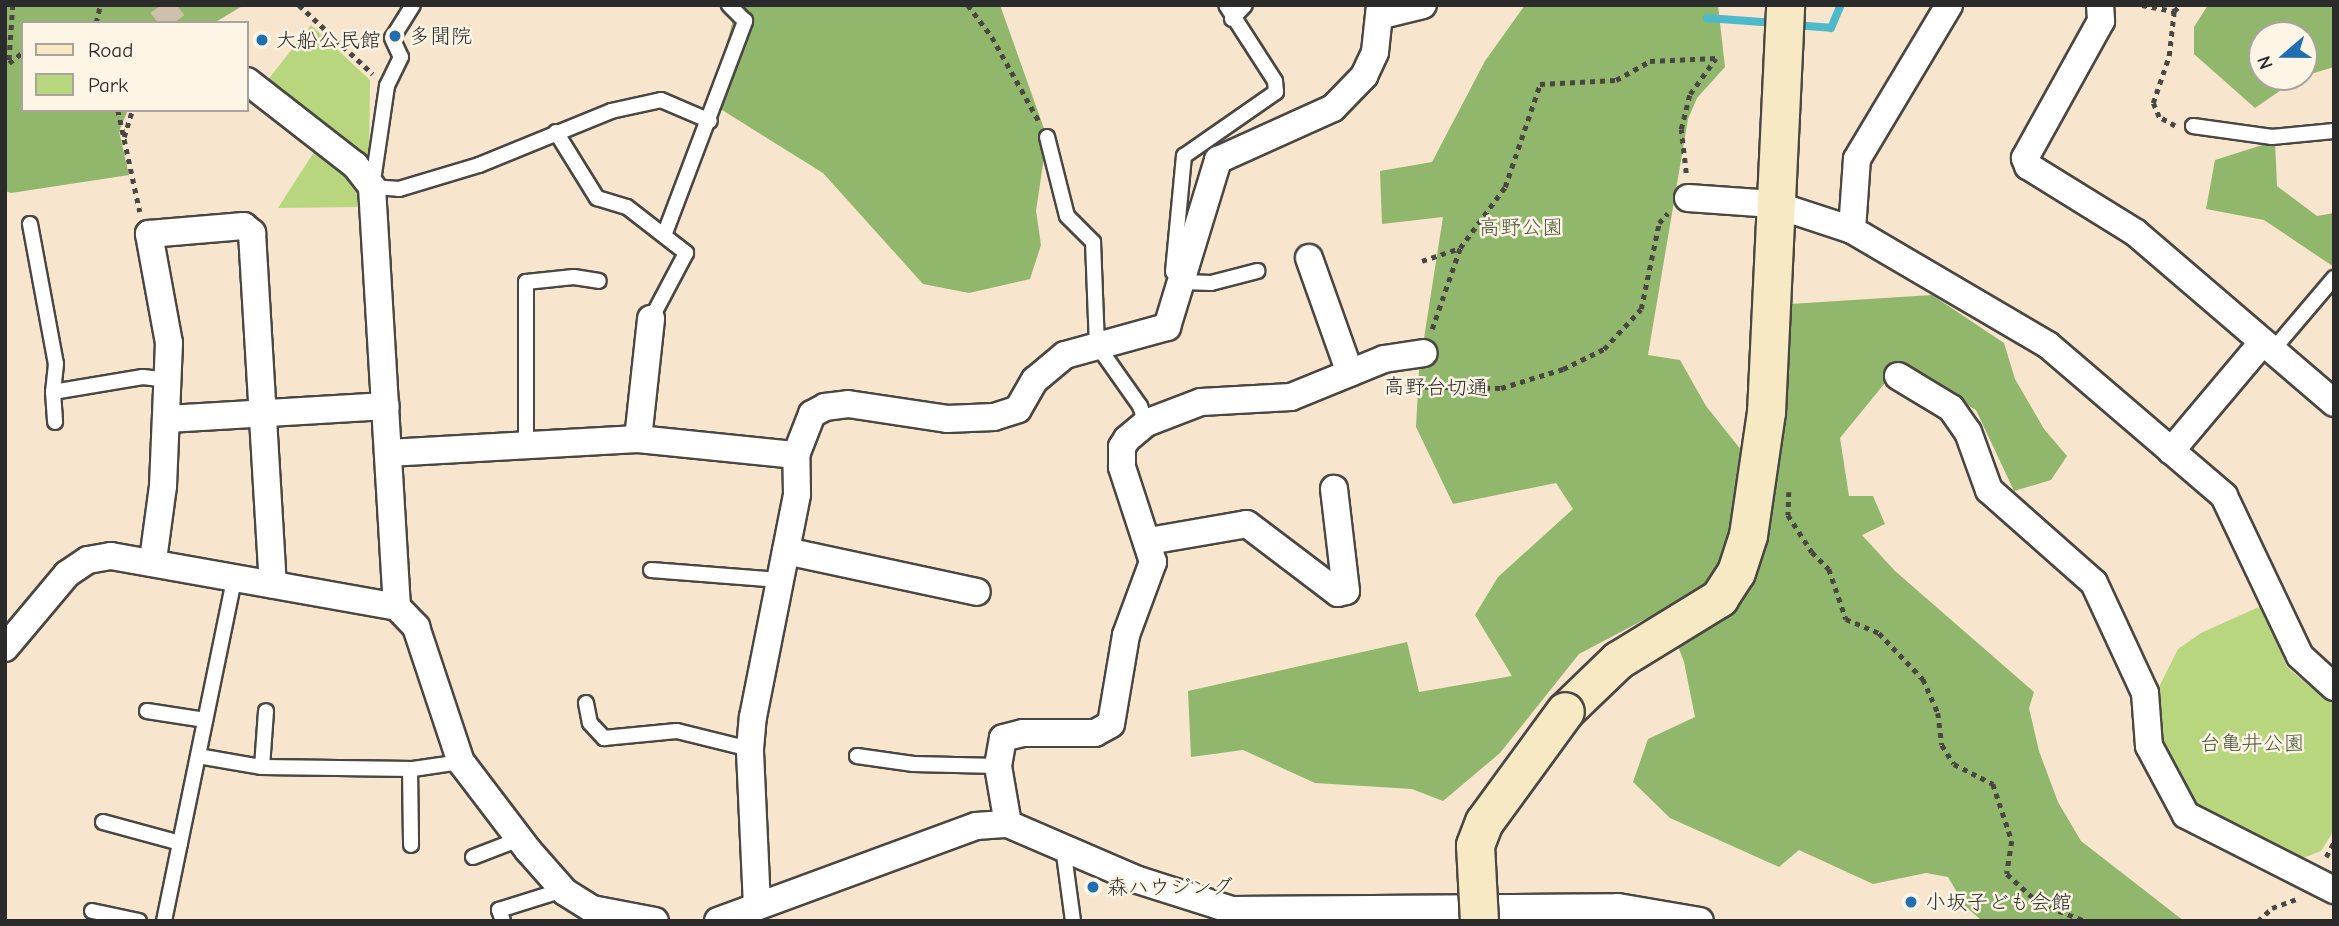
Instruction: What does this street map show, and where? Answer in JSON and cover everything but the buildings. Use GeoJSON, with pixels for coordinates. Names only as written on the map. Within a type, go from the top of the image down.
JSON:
{"type":"FeatureCollection","features":[{"type":"Feature","properties":{"kind":"street"},"geometry":{"type":"LineString","coordinates":[[757,906],[750,750],[797,494],[796,455],[812,414],[825,407],[848,404],[947,419],[993,417],[1018,409],[1034,380],[1065,355],[1167,327],[1218,160],[1333,107],[1364,76],[1375,52],[1381,10],[1423,5]]}},
{"type":"Feature","properties":{"kind":"street"},"geometry":{"type":"LineString","coordinates":[[1501,916],[1475,845],[1484,822],[1565,710],[1618,660],[1719,598],[1736,572],[1748,535],[1765,418],[1773,204],[1785,5]]}},
{"type":"Feature","properties":{"kind":"street"},"geometry":{"type":"LineString","coordinates":[[1852,230],[1857,159],[1949,5]]}},
{"type":"Feature","properties":{"kind":"street"},"geometry":{"type":"LineString","coordinates":[[2100,5],[2101,21],[2025,158],[2028,166],[2136,233],[2334,403]]}},
{"type":"Feature","properties":{"kind":"street"},"geometry":{"type":"LineString","coordinates":[[248,83],[355,165],[372,187],[397,607]]}},
{"type":"Feature","properties":{"kind":"street"},"geometry":{"type":"LineString","coordinates":[[1688,198],[1773,204],[1852,230],[2048,345],[2224,496],[2300,656],[2334,687]]}},
{"type":"Feature","properties":{"kind":"street"},"geometry":{"type":"LineString","coordinates":[[153,560],[168,419],[169,343],[149,234],[244,226],[251,233],[273,584]]}},
{"type":"Feature","properties":{"kind":"street"},"geometry":{"type":"LineString","coordinates":[[1309,258],[1350,373]]}},
{"type":"Feature","properties":{"kind":"street"},"geometry":{"type":"LineString","coordinates":[[638,439],[651,318]]}},
{"type":"Feature","properties":{"kind":"street"},"geometry":{"type":"LineString","coordinates":[[2171,451],[2267,347]]}},
{"type":"Feature","properties":{"kind":"street"},"geometry":{"type":"LineString","coordinates":[[1008,824],[998,766],[1003,738],[1023,733],[1095,733],[1111,724],[1126,635],[1153,562],[1149,541],[1121,457],[1127,439],[1146,423],[1201,402],[1291,397],[1384,359],[1424,353]]}},
{"type":"Feature","properties":{"kind":"street"},"geometry":{"type":"LineString","coordinates":[[1898,376],[1951,408],[1968,432],[1989,490],[2094,583],[2146,693],[2149,746],[2186,815],[2327,886]]}},
{"type":"Feature","properties":{"kind":"street"},"geometry":{"type":"LineString","coordinates":[[168,419],[386,407]]}},
{"type":"Feature","properties":{"kind":"street"},"geometry":{"type":"LineString","coordinates":[[388,453],[526,442],[638,439],[796,455]]}},
{"type":"Feature","properties":{"kind":"street"},"geometry":{"type":"LineString","coordinates":[[1149,541],[1247,524],[1338,593],[1346,591],[1334,489]]}},
{"type":"Feature","properties":{"kind":"street"},"geometry":{"type":"LineString","coordinates":[[786,551],[977,592]]}},
{"type":"Feature","properties":{"kind":"street"},"geometry":{"type":"LineString","coordinates":[[5,648],[48,592],[88,560],[111,556],[153,560],[397,607],[416,627],[461,762],[520,839],[563,890],[592,909],[628,920],[655,921]]}},
{"type":"Feature","properties":{"kind":"street"},"geometry":{"type":"LineString","coordinates":[[719,921],[976,827],[1008,824],[1138,880],[1232,916],[1501,916],[1618,907],[1700,921]]}},
{"type":"Feature","properties":{"kind":"lane"},"geometry":{"type":"LineString","coordinates":[[413,5],[392,38],[401,57],[387,86],[372,187],[399,189],[479,164],[611,111],[661,100],[710,121]]}},
{"type":"Feature","properties":{"kind":"lane"},"geometry":{"type":"LineString","coordinates":[[665,233],[746,21],[729,5]]}},
{"type":"Feature","properties":{"kind":"lane"},"geometry":{"type":"LineString","coordinates":[[1245,5],[1229,12],[1275,81],[1276,92],[1184,156],[1172,283],[1180,291],[1257,271]]}},
{"type":"Feature","properties":{"kind":"lane"},"geometry":{"type":"LineString","coordinates":[[2193,126],[2273,137],[2334,131]]}},
{"type":"Feature","properties":{"kind":"lane"},"geometry":{"type":"LineString","coordinates":[[556,132],[597,198],[627,207],[665,233],[686,253],[651,318]]}},
{"type":"Feature","properties":{"kind":"lane"},"geometry":{"type":"LineString","coordinates":[[1047,137],[1067,216],[1093,242],[1097,345],[1140,406],[1146,423]]}},
{"type":"Feature","properties":{"kind":"lane"},"geometry":{"type":"LineString","coordinates":[[30,224],[56,364],[53,392],[55,422]]}},
{"type":"Feature","properties":{"kind":"lane"},"geometry":{"type":"LineString","coordinates":[[526,442],[526,282],[574,277],[599,281]]}},
{"type":"Feature","properties":{"kind":"lane"},"geometry":{"type":"LineString","coordinates":[[2267,347],[2334,278]]}},
{"type":"Feature","properties":{"kind":"lane"},"geometry":{"type":"LineString","coordinates":[[53,392],[143,377],[168,380]]}},
{"type":"Feature","properties":{"kind":"lane"},"geometry":{"type":"LineString","coordinates":[[650,570],[780,580]]}},
{"type":"Feature","properties":{"kind":"lane"},"geometry":{"type":"LineString","coordinates":[[164,921],[235,575]]}},
{"type":"Feature","properties":{"kind":"lane"},"geometry":{"type":"LineString","coordinates":[[586,703],[590,723],[604,738],[677,731],[750,750]]}},
{"type":"Feature","properties":{"kind":"lane"},"geometry":{"type":"LineString","coordinates":[[146,711],[205,720]]}},
{"type":"Feature","properties":{"kind":"lane"},"geometry":{"type":"LineString","coordinates":[[262,767],[266,711]]}},
{"type":"Feature","properties":{"kind":"lane"},"geometry":{"type":"LineString","coordinates":[[198,756],[262,767],[410,769],[461,762]]}},
{"type":"Feature","properties":{"kind":"lane"},"geometry":{"type":"LineString","coordinates":[[857,756],[913,764],[998,766]]}},
{"type":"Feature","properties":{"kind":"lane"},"geometry":{"type":"LineString","coordinates":[[410,769],[411,845]]}},
{"type":"Feature","properties":{"kind":"lane"},"geometry":{"type":"LineString","coordinates":[[103,822],[180,843]]}},
{"type":"Feature","properties":{"kind":"lane"},"geometry":{"type":"LineString","coordinates":[[473,857],[520,839]]}},
{"type":"Feature","properties":{"kind":"lane"},"geometry":{"type":"LineString","coordinates":[[1063,848],[1073,921]]}},
{"type":"Feature","properties":{"kind":"lane"},"geometry":{"type":"LineString","coordinates":[[503,921],[499,910],[563,890]]}},
{"type":"Feature","properties":{"kind":"lane"},"geometry":{"type":"LineString","coordinates":[[92,911],[139,921]]}},
{"type":"Feature","properties":{"kind":"path"},"geometry":{"type":"LineString","coordinates":[[13,5],[9,63],[21,54]]}},
{"type":"Feature","properties":{"kind":"path"},"geometry":{"type":"LineString","coordinates":[[299,5],[387,86]]}},
{"type":"Feature","properties":{"kind":"path"},"geometry":{"type":"LineString","coordinates":[[968,5],[1030,100],[1047,137]]}},
{"type":"Feature","properties":{"kind":"path"},"geometry":{"type":"LineString","coordinates":[[2142,5],[2174,11]]}},
{"type":"Feature","properties":{"kind":"path"},"geometry":{"type":"LineString","coordinates":[[2181,5],[2174,11],[2169,56],[2153,103],[2170,127],[2193,126]]}},
{"type":"Feature","properties":{"kind":"path"},"geometry":{"type":"LineString","coordinates":[[1424,353],[1460,248],[1505,187],[1540,84],[1616,80],[1650,61],[1716,58],[1690,94],[1681,129],[1688,198]]}},
{"type":"Feature","properties":{"kind":"path"},"geometry":{"type":"LineString","coordinates":[[118,112],[149,234]]}},
{"type":"Feature","properties":{"kind":"path"},"geometry":{"type":"LineString","coordinates":[[124,138],[131,112]]}},
{"type":"Feature","properties":{"kind":"path","name":"高野台切通"},"geometry":{"type":"LineString","coordinates":[[1391,385],[1501,388],[1563,369],[1604,349],[1641,309],[1659,223],[1688,198]]}},
{"type":"Feature","properties":{"kind":"path"},"geometry":{"type":"LineString","coordinates":[[1422,261],[1460,248]]}},
{"type":"Feature","properties":{"kind":"path"},"geometry":{"type":"LineString","coordinates":[[1789,485],[1788,515],[1812,552],[1829,569],[1846,618],[1879,633],[1923,679],[1938,713],[1942,745],[1954,764],[1993,784],[2012,841],[2007,874],[2040,904],[2086,921]]}},
{"type":"Feature","properties":{"kind":"path"},"geometry":{"type":"LineString","coordinates":[[2258,921],[2272,908],[2327,886]]}},
{"type":"Feature","properties":{"kind":"green space"},"geometry":{"type":"Polygon","coordinates":[[[5,5],[244,5],[217,21],[21,21],[21,112],[127,112],[119,131],[129,175],[11,193],[5,191],[5,5]]]}},
{"type":"Feature","properties":{"kind":"green space"},"geometry":{"type":"Polygon","coordinates":[[[737,5],[1000,5],[1047,137],[1036,211],[1041,245],[1030,279],[969,293],[923,284],[823,173],[711,103],[737,5]]]}},
{"type":"Feature","properties":{"kind":"green space","name":"高野公園"},"geometry":{"type":"Polygon","coordinates":[[[1525,5],[1718,5],[1725,67],[1697,98],[1688,119],[1648,355],[1680,360],[1706,406],[1746,456],[1776,451],[1790,304],[1932,295],[2004,343],[2015,379],[2044,429],[2067,456],[2051,480],[2014,491],[1976,410],[1898,367],[1840,438],[1849,496],[1873,496],[1885,524],[1862,535],[1895,571],[2034,692],[2029,708],[2039,751],[2058,802],[2081,841],[2184,921],[1982,921],[1965,906],[1948,877],[1926,873],[1873,884],[1799,850],[1779,867],[1670,818],[1633,782],[1648,739],[1695,717],[1684,662],[1664,609],[1579,654],[1500,753],[1443,801],[1412,789],[1315,783],[1243,750],[1191,757],[1188,691],[1407,642],[1419,692],[1512,676],[1475,615],[1498,577],[1573,509],[1556,483],[1453,504],[1416,427],[1419,370],[1443,217],[1382,224],[1380,171],[1432,162],[1485,61],[1525,5]]]}},
{"type":"Feature","properties":{"kind":"green space"},"geometry":{"type":"Polygon","coordinates":[[[2208,5],[2334,5],[2334,67],[2318,72],[2318,21],[2248,21],[2248,91],[2280,91],[2255,108],[2194,54],[2194,27],[2208,5]]]}},
{"type":"Feature","properties":{"kind":"green space"},"geometry":{"type":"Polygon","coordinates":[[[311,25],[370,80],[369,157],[267,81],[311,25]]]}},
{"type":"Feature","properties":{"kind":"green space"},"geometry":{"type":"Polygon","coordinates":[[[2275,141],[2277,186],[2317,216],[2334,213],[2334,267],[2264,220],[2206,209],[2215,160],[2275,141]]]}},
{"type":"Feature","properties":{"kind":"green space"},"geometry":{"type":"Polygon","coordinates":[[[314,152],[361,187],[362,207],[278,208],[314,152]]]}},
{"type":"Feature","properties":{"kind":"green space","name":"台亀井公園"},"geometry":{"type":"Polygon","coordinates":[[[2261,606],[2287,667],[2324,699],[2334,702],[2334,830],[2321,851],[2296,861],[2194,805],[2161,743],[2156,693],[2178,649],[2201,633],[2261,606]]]}},
{"type":"Feature","properties":{"kind":"waterway"},"geometry":{"type":"LineString","coordinates":[[1792,25],[1831,28],[1841,5]]}},
{"type":"Feature","properties":{"kind":"waterway"},"geometry":{"type":"LineString","coordinates":[[1707,18],[1776,23]]}},
{"type":"Feature","properties":{"kind":"tunnel"},"geometry":{"type":"LineString","coordinates":[[161,5],[173,21]]}},
{"type":"Feature","properties":{"kind":"place","name":"多聞院"},"geometry":{"type":"Point","coordinates":[395,36]}},
{"type":"Feature","properties":{"kind":"place","name":"大船公民館"},"geometry":{"type":"Point","coordinates":[262,40]}},
{"type":"Feature","properties":{"kind":"place","name":"森ハウジング"},"geometry":{"type":"Point","coordinates":[1093,887]}},
{"type":"Feature","properties":{"kind":"place","name":"小坂子ども会館"},"geometry":{"type":"Point","coordinates":[1911,902]}}]}
